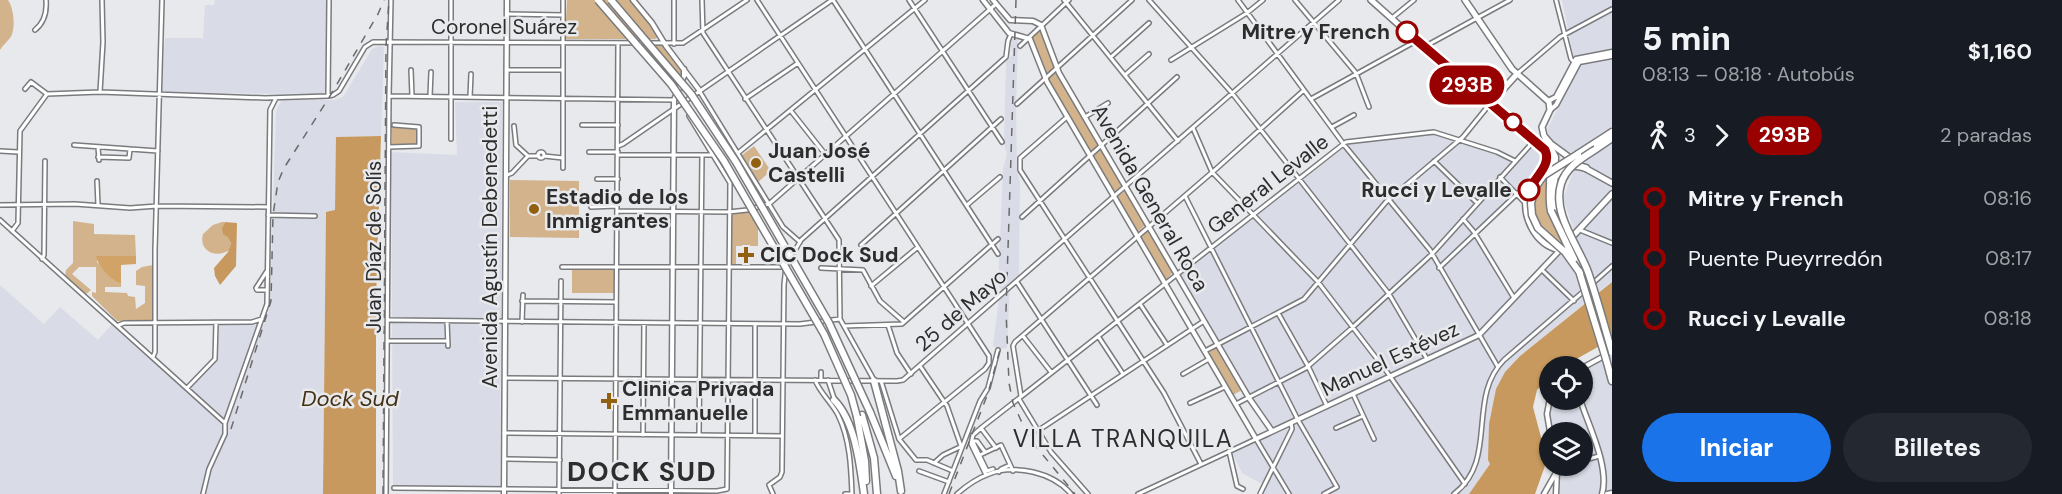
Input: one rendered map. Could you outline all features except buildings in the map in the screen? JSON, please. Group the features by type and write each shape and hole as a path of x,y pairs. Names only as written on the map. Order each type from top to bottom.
{"highway":[{"path":"596,0 624,29 684,102 731,172 824,334 860,416 865,461 865,494"},
{"path":"603,0 672,79 714,137 825,328 850,382 874,458 877,494"},
{"path":"612,0 691,94 736,162 829,323 870,412 901,492"},
{"path":"1580,273 1565,252 1538,228 1532,215 1531,203 1534,188 1543,176 1612,132"},
{"path":"1612,138 1568,170 1559,190 1563,215 1582,258 1612,352"},
{"path":"1546,140 1555,157 1554,210 1582,258"},
{"path":"1548,154 1549,192 1554,210 1580,273 1612,381"},
{"path":"1554,182 1559,171 1570,165 1586,168"},
{"path":"877,381 901,492"},
{"path":"834,400 844,415 855,442 865,494"}],"main road":[{"name":"Avenida Agustín Debenedetti","path":"504,492 507,0"},
{"path":"633,0 700,91"},
{"path":"983,0 1011,34 1028,38"},
{"path":"1371,0 1416,41 1535,140 1548,154 1545,165 1528,192 1526,205 1530,224 1537,237 1547,246 1560,250"},
{"path":"1465,0 1517,75 1547,100 1551,106 1550,110"},
{"path":"994,2 1010,20 1033,21 1041,26"},
{"name":"Avenida General Roca","path":"1041,26 1057,68 1249,398 1272,431"},
{"name":"Avenida General Roca","path":"1028,38 1045,78 1067,117 1256,439"},
{"path":"1547,100 1553,100 1556,97 1576,64 1612,54"},
{"path":"1576,64 1556,105 1550,110 1542,125 1546,140 1566,156 1612,183"},
{"path":"671,492 674,100 684,76 684,69"},
{"path":"1490,104 1517,75"},
{"path":"1566,156 1562,157 1560,163 1570,165"},
{"path":"1517,194 1528,192"},
{"name":"Manuel Estévez","path":"1256,439 1479,335 1612,194"},
{"path":"1593,362 1612,352"},
{"path":"1584,410 1604,474 1602,494"},
{"path":"1544,494 1553,476"},
{"path":"1556,494 1557,476"},
{"path":"1607,494 1612,493"}],"street":[{"path":"35,30 46,13 46,0"},
{"path":"100,92 103,42 102,0"},
{"path":"153,357 162,0"},
{"path":"25,89 31,82 47,94 100,92 160,95 327,96 329,0"},
{"name":"Juan Díaz de Solís","path":"386,494 389,96 392,0"},
{"path":"451,0 451,139"},
{"path":"563,0 563,168"},
{"path":"674,0 674,44"},
{"path":"702,0 702,31 840,240 840,319 877,381 899,439 917,460 934,463 953,471"},
{"name":"Coronel Suárez","path":"327,96 336,94 367,45 373,42 685,43 747,0"},
{"path":"757,0 988,354 988,364 993,371"},
{"path":"618,146 674,110 832,0 998,254"},
{"path":"909,0 1002,142"},
{"path":"738,153 925,0"},
{"path":"1017,104 1132,0"},
{"path":"1149,0 1232,93 1299,178 1389,294 1428,359"},
{"path":"1238,0 1343,144 1432,254 1498,367"},
{"path":"1172,60 1248,14 1263,0"},
{"path":"1295,0 1357,74 1369,107"},
{"name":"25 de Mayo","path":"504,378 901,381 1339,0"},
{"path":"1392,18 1414,0"},
{"path":"1424,47 1508,0"},
{"path":"1556,0 1571,59 1576,64"},
{"path":"1020,46 1066,1 1178,141"},
{"path":"591,207 729,212 769,204 994,2"},
{"path":"1517,75 1564,34 1612,9"},
{"path":"507,15 563,15"},
{"path":"1111,57 1149,23"},
{"path":"773,494 769,485 780,477 782,472 783,324 786,266 800,242 1006,57 1011,34"},
{"path":"1311,99 1416,41"},
{"path":"615,492 618,43"},
{"path":"1125,75 1149,54"},
{"path":"745,99 798,63"},
{"path":"411,70 412,96"},
{"path":"506,70 562,70"},
{"path":"430,96 431,72"},
{"path":"470,97 471,75"},
{"path":"1022,217 1177,77"},
{"path":"1088,494 1051,452 1020,398 1013,345 1304,90"},
{"path":"700,91 784,229 800,242"},
{"path":"12,231 18,223 20,129 47,94"},
{"path":"389,96 674,100"},
{"path":"225,423 263,318 267,290 270,110 277,97"},
{"path":"1085,117 1108,103"},
{"path":"394,488 504,492 717,493 727,489 730,183 682,104"},
{"path":"1205,351 1304,299 1388,200 1459,140 1490,104"},
{"path":"791,111 825,154"},
{"path":"1331,127 1354,115"},
{"path":"1067,117 1020,158 1022,174 1164,393 1201,464"},
{"path":"861,245 1001,119"},
{"path":"389,147 419,146 418,127 394,125"},
{"path":"582,125 618,125"},
{"path":"514,126 514,143 528,156 563,158"},
{"path":"1193,128 1212,172 1318,282 1390,377 1464,484"},
{"name":"General Levalle","path":"972,442 974,434 981,428 1343,144 1352,140 1434,132 1497,152 1515,161"},
{"path":"1236,404 1308,366 1353,327 1432,254 1535,140"},
{"path":"74,145 158,151"},
{"path":"98,147 98,158 129,158 130,149"},
{"path":"0,151 18,152"},
{"path":"589,152 712,155"},
{"path":"699,435 702,155"},
{"path":"507,175 528,156"},
{"path":"42,259 44,255 45,161"},
{"path":"1434,161 1477,203"},
{"path":"967,205 1000,177"},
{"path":"1500,177 1526,205"},
{"path":"597,179 618,178"},
{"path":"98,181 98,206"},
{"path":"1439,268 1517,194"},
{"path":"1185,196 1278,382 1337,487 1324,494"},
{"path":"0,205 75,204 130,208 157,206 268,207"},
{"path":"268,215 315,216"},
{"path":"1463,219 1476,234 1514,298"},
{"path":"0,220 225,423 227,428 209,469 202,494"},
{"path":"1578,230 1612,243"},
{"path":"844,326 888,325 904,322 998,239"},
{"path":"871,286 918,247"},
{"path":"562,267 786,266"},
{"path":"1454,494 1464,484 1478,460 1484,399 1498,367 1612,266"},
{"path":"821,268 863,270 882,304 904,322"},
{"path":"1542,270 1574,301"},
{"path":"267,271 256,288 267,290"},
{"path":"559,492 561,281"},
{"path":"1017,282 1097,405"},
{"path":"522,322 523,295"},
{"path":"522,302 616,302"},
{"path":"1140,303 1167,345"},
{"path":"1278,313 1308,366 1327,406"},
{"path":"119,326 155,323 252,322 263,318"},
{"path":"388,320 803,324 840,319"},
{"path":"447,321 448,346"},
{"path":"1039,430 1204,321"},
{"path":"252,322 258,326 259,330"},
{"path":"187,388 215,359 216,323"},
{"path":"643,435 644,323"},
{"path":"755,436 756,324"},
{"path":"888,325 897,353 911,374"},
{"path":"1022,335 1051,372"},
{"path":"1098,336 1123,374"},
{"path":"388,341 447,341"},
{"path":"944,494 961,446 980,401 986,393 998,350"},
{"path":"1182,374 1209,358"},
{"path":"899,439 988,364"},
{"path":"920,366 944,401 961,446"},
{"path":"821,372 821,380"},
{"path":"815,380 837,413"},
{"path":"828,380 848,450 852,494 845,494"},
{"path":"1190,403 1225,387"},
{"path":"1353,394 1374,439"},
{"path":"1336,428 1363,416"},
{"path":"1260,494 1292,429 1291,423"},
{"path":"981,428 996,447"},
{"path":"504,433 782,436"},
{"path":"1256,439 1289,494"},
{"name":"Manuel Estévez","path":"1138,494 1256,439"},
{"path":"934,463 946,453 972,442 977,441 985,452"},
{"path":"972,442 987,471 993,469"},
{"path":"972,442 986,476"},
{"path":"980,455 1001,445 1012,471"},
{"path":"1229,451 1237,486 1243,489"},
{"path":"941,466 946,453"},
{"path":"1593,458 1599,456"},
{"path":"504,459 560,460"},
{"path":"999,472 1010,465"},
{"path":"919,471 948,482"},
{"path":"957,494 986,476 1012,471 1037,472 1058,482 1069,492"},
{"path":"447,489 447,494"}],"shaded area":[{"path":"0,0 8,0 13,13 14,25 10,38 0,50"},
{"path":"215,0 327,0 326,90 322,94 161,93 165,38 203,38 205,5 214,5"},
{"path":"567,0 630,0 659,36 655,39 565,39"},
{"path":"1562,0 1612,0 1612,52 1574,59"},
{"path":"1041,31 1054,68 1047,74 1032,40 1032,37"},
{"path":"1014,37 1018,38 1016,107 1017,170 1020,182 1019,276 1010,285 1007,348 1000,349 993,346 999,299 1006,293 1005,287 1002,290 998,286 1003,169 1007,154 1004,144 1006,61 1013,54 1010,44"},
{"path":"379,46 384,47 381,136 337,137 335,211 326,212 323,494 0,494 0,285 44,324 60,307 98,340 112,324 188,391 218,359 219,325 264,325 270,306 276,110 282,100 333,100 343,97 372,49"},
{"path":"664,46 682,72 675,91 638,47"},
{"path":"1612,57 1612,127 1574,154 1549,141 1547,130 1580,64"},
{"path":"1057,68 1102,145 1122,185 1115,192 1045,78"},
{"path":"455,102 502,102 500,486 393,486 391,152 457,155"},
{"path":"392,128 419,128 418,146 392,146"},
{"path":"1435,134 1494,153 1514,165 1534,144 1550,156 1522,194 1478,231 1476,239 1514,304 1576,235 1563,199 1574,170 1612,142 1612,281 1520,356 1505,372 1490,464 1469,494 1263,494 1266,486 1242,473 1232,452 1279,430 1267,421 1250,395 1181,275 1349,144"},
{"name":"Juan José Castelli","path":"754,146 771,171 758,182 742,155"},
{"path":"1549,173 1547,190 1564,243 1562,246 1540,228 1532,206 1534,191"},
{"path":"510,180 579,181 579,238 510,237"},
{"path":"1126,190 1145,225 1138,232 1117,198"},
{"path":"751,211 758,226 758,246 736,246 736,265 732,265 731,215"},
{"path":"73,221 94,224 94,234 135,235 136,256 97,256 97,262 121,284 121,287 105,287 105,292 127,293 128,296 135,297 136,309 145,303 145,286 136,285 136,271 153,265 153,321 117,321 92,296 92,292 96,293 96,267 79,267 72,274 91,290 86,294 65,276 66,270 73,263"},
{"path":"225,222 223,226 231,242 229,250 219,254 210,252 203,245 203,234 213,225"},
{"path":"1148,230 1173,272 1166,280 1140,238"},
{"path":"96,256 136,256 136,264 121,265 121,284 106,273"},
{"path":"572,269 614,269 614,293 572,293"},
{"path":"1217,347 1242,390 1233,395 1209,353"},
{"path":"1612,353 1612,489 1598,494 1557,494 1560,476 1593,476 1593,422 1547,422 1546,419 1549,410 1593,410 1593,364"}],"water":[{"name":"Dock Sud","path":"381,136 376,301 376,494 323,494 326,212 335,210 336,137"},
{"path":"225,222 237,223 236,266 220,285 214,268 228,252 231,243 223,234 222,228"},
{"path":"1612,282 1612,339 1582,356 1539,356 1539,388 1533,407 1539,430 1539,476 1541,476 1535,494 1469,494 1490,464 1488,460 1489,424 1496,389 1505,372 1520,356"}],"railway":[{"path":"231,429 271,301 273,215 278,182 284,168 330,96 384,0"},
{"path":"383,494 386,46 389,0"},
{"path":"1016,0 1006,311 1009,383 1013,403 1029,438 1075,494"},
{"path":"949,494 988,393 1001,346"}],"bus line":[{"name":"293B","path":"1407,32 1545,150 1548,154 1546,164 1529,190"}],"place":[{"name":"Mitre y French","path":"1407,32"},
{"name":"Juan José Castelli","path":"756,163"},
{"name":"Rucci y Levalle","path":"1529,190"},
{"name":"Estadio de los Inmigrantes","path":"534,209"},
{"name":"CIC Dock Sud","path":"746,255"},
{"name":"Clinica Privada Emmanuelle","path":"609,401"}],"district":[{"name":"VILLA TRANQUILA","path":"1123,438"},
{"name":"DOCK SUD","path":"642,471"}]}
